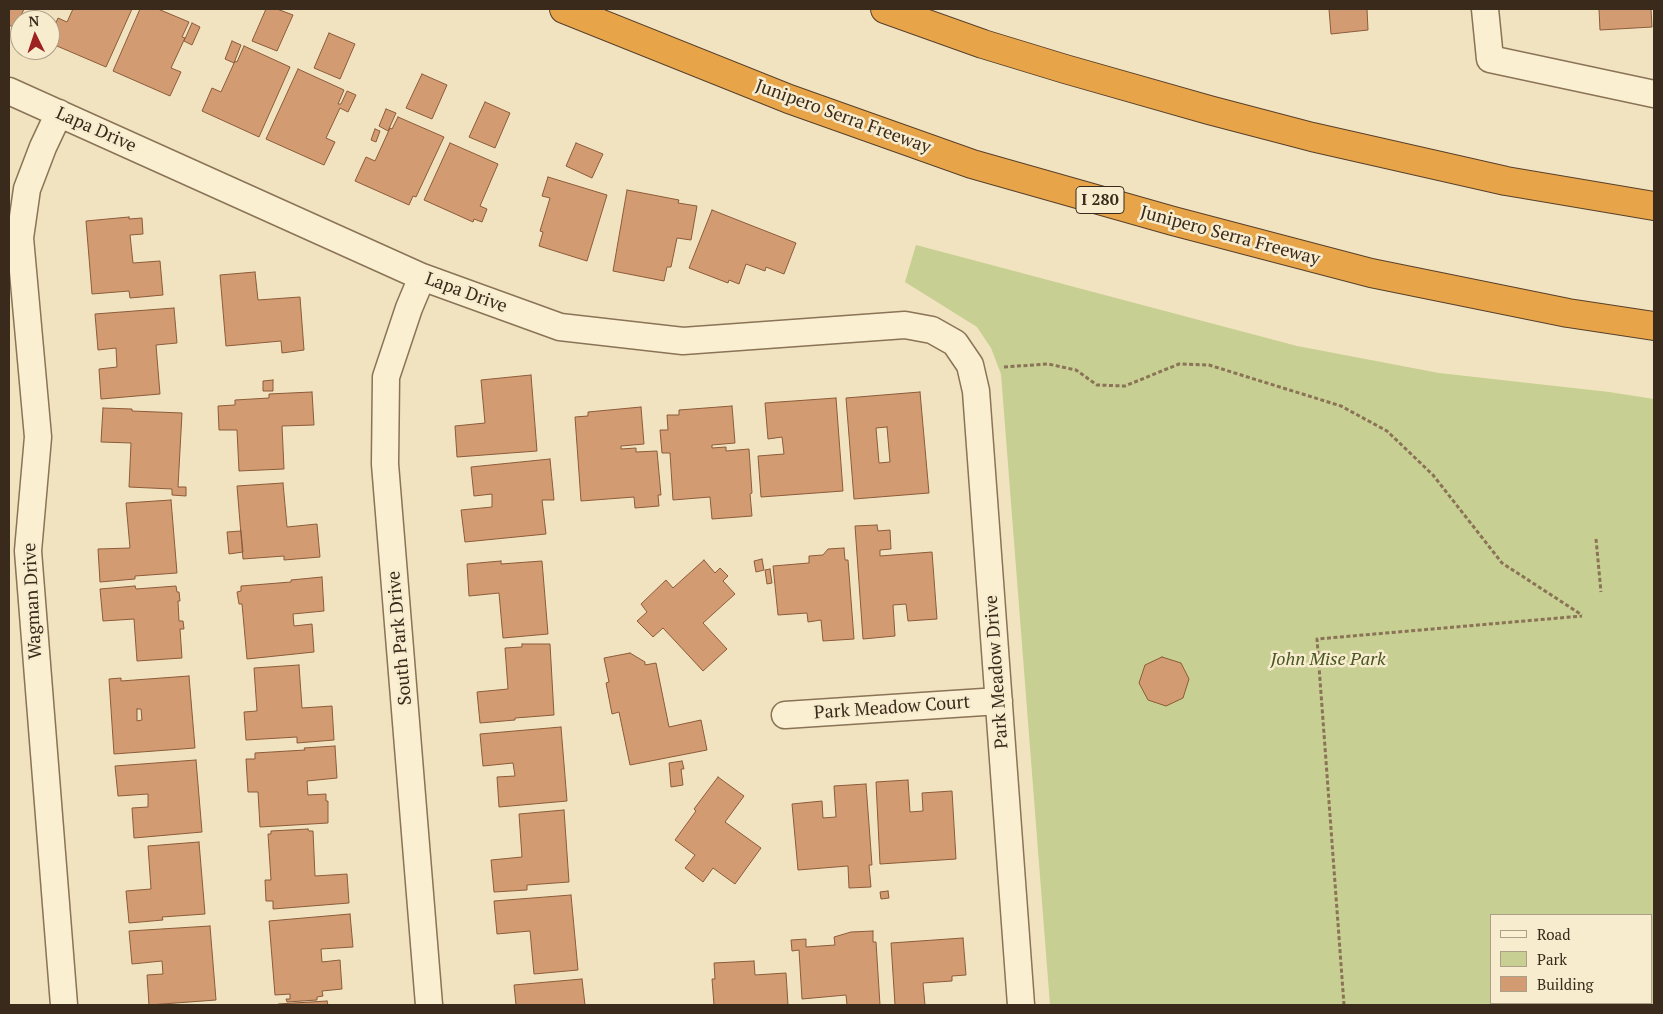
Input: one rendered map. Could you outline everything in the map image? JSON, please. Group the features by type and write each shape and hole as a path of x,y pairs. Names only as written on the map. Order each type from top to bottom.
{"highway":[{"name":"Junipero Serra Freeway","path":"564,9 789,99 972,164 1173,222 1371,273 1568,313 1654,326"},
{"path":"885,9 984,44 1209,110 1506,181 1654,206"}],"street":[{"path":"1485,9 1490,59 1654,94"},
{"name":"Lapa Drive","path":"9,91 422,277 560,327 683,342 905,325 932,330 955,343"},
{"name":"Wagman Drive","path":"59,113 43,147 27,189 20,238 38,437 28,551 64,1005"},
{"name":"South Park Drive","path":"422,277 409,308 386,376 385,464 430,1005"},
{"name":"Park Meadow Drive","path":"955,343 970,365 976,391 1021,1005"},
{"name":"Park Meadow Court","path":"785,715 999,701"}],"path":[{"path":"1004,367 1048,364 1076,370 1097,385 1124,386 1179,364 1209,365 1341,406 1387,431 1434,475 1502,563 1582,616 1317,639 1344,1005"},
{"path":"1596,539 1601,592"}],"green space":[{"name":"John Mise Park","path":"916,245 1297,346 1439,373 1609,392 1654,399 1654,1005 1050,1005 1001,374 991,348 977,327 905,282"}],"building":[{"path":"9,9 24,9 10,10 9,25"},
{"path":"73,9 132,9 106,67 60,47 60,19 67,22"},
{"path":"140,9 158,9 189,22 182,37 185,38 171,68 181,72 170,96 113,71"},
{"path":"266,9 277,9 293,15 277,51 252,41"},
{"path":"1329,9 1367,9 1368,30 1331,34"},
{"path":"1599,9 1651,9 1652,27 1600,30"},
{"path":"192,23 200,27 192,45 184,41"},
{"path":"329,33 355,44 340,79 314,68"},
{"path":"232,41 241,45 234,63 225,59"},
{"path":"244,46 290,67 259,137 202,111 212,88 221,92"},
{"path":"298,69 344,90 338,104 341,104 347,91 356,95 348,112 340,108 326,138 335,142 324,165 266,139"},
{"path":"422,74 447,85 432,119 406,108"},
{"path":"485,102 510,113 495,148 469,137"},
{"path":"386,109 396,113 388,131 379,126"},
{"path":"398,117 444,137 416,197 413,196 409,205 355,181 366,157 375,161 390,128 392,129"},
{"path":"375,129 380,131 376,142 371,140"},
{"path":"450,143 498,164 480,206 487,209 482,222 474,219 473,222 424,200"},
{"path":"576,143 603,154 592,178 566,166"},
{"path":"548,177 607,195 587,261 539,246 543,232 540,231 550,198 542,196"},
{"path":"627,190 679,200 678,203 697,206 691,240 677,238 671,267 667,267 664,281 613,271"},
{"path":"712,210 796,243 784,274 766,267 765,271 746,264 739,284 729,280 728,283 689,268"},
{"path":"129,217 129,219 142,218 143,234 130,235 133,263 160,261 163,295 130,298 129,291 92,294 86,221"},
{"path":"255,272 258,300 300,297 304,350 282,353 281,341 226,346 220,275"},
{"path":"174,308 177,343 156,345 160,394 101,399 99,369 117,367 116,348 98,350 95,314"},
{"path":"531,375 537,451 457,457 455,426 485,423 481,380"},
{"path":"273,380 273,391 263,391 263,381"},
{"path":"312,392 314,425 282,426 284,469 239,471 237,430 219,430 218,406 235,405 235,400 269,398 269,394"},
{"path":"920,392 929,493 854,499 846,398","holes":["887,427 890,462 879,463 876,428"]},
{"path":"836,398 843,491 761,497 758,456 784,454 782,437 768,439 765,403"},
{"path":"732,406 735,443 712,445 712,448 726,447 726,451 749,449 752,516 712,519 710,497 673,500 670,453 662,453 660,430 668,430 667,415 679,415 679,410"},
{"path":"641,407 644,444 621,446 621,449 636,448 636,452 657,451 661,495 658,495 659,506 635,508 634,497 581,501 575,417 588,416 588,412"},
{"path":"103,408 182,413 178,487 186,487 186,496 172,495 172,489 129,487 131,443 101,442"},
{"path":"550,459 554,500 542,500 546,534 465,542 461,510 492,507 492,494 474,496 471,467"},
{"path":"283,483 287,527 317,524 320,557 284,560 284,556 243,559 237,486"},
{"path":"171,500 177,573 135,576 135,579 100,582 98,549 130,548 126,503"},
{"path":"877,525 878,531 890,530 891,549 880,550 880,556 932,552 937,619 908,621 906,604 893,605 895,636 863,639 855,526"},
{"path":"241,531 243,552 229,554 227,532"},
{"path":"844,548 845,560 848,560 854,639 823,641 821,620 808,622 807,613 778,615 773,566 809,563 809,556 823,555 828,549"},
{"path":"762,559 764,570 756,572 754,561"},
{"path":"704,560 715,573 720,568 728,576 723,581 735,594 703,623 727,649 703,671 663,628 653,637 637,621 647,612 641,604 666,580 673,588"},
{"path":"501,561 501,564 542,561 548,634 503,638 499,593 469,596 467,564"},
{"path":"770,569 772,583 767,584 765,570"},
{"path":"322,577 324,611 293,614 294,626 312,624 314,652 247,659 242,604 239,604 237,592 241,591 241,586 291,582 291,580"},
{"path":"135,586 136,589 176,586 180,601 178,601 179,621 183,621 184,629 180,629 182,658 137,661 134,619 103,621 100,589"},
{"path":"522,644 550,644 554,715 480,723 477,692 508,689 505,648 522,647"},
{"path":"630,653 645,662 645,665 656,663 669,727 701,720 707,750 630,765 619,712 612,714 606,683 609,682 604,658"},
{"path":"1162,657 1181,663 1189,679 1183,698 1166,706 1148,700 1139,683 1145,665"},
{"path":"299,665 302,708 332,706 334,740 297,743 297,737 246,740 244,712 257,711 254,668"},
{"path":"189,676 195,748 114,754 109,679 121,678 121,681","holes":["137,709 141,709 142,720 137,721"]},
{"path":"561,727 567,801 499,807 497,777 515,776 513,763 483,766 480,734"},
{"path":"335,746 337,778 307,781 308,795 326,794 326,801 328,801 328,823 260,827 258,792 248,792 246,759 255,759 255,753"},
{"path":"196,760 202,832 134,838 132,808 148,807 148,794 118,796 115,766"},
{"path":"682,761 684,769 681,769 683,785 671,787 669,763"},
{"path":"718,777 744,796 725,822 761,848 735,884 713,868 703,882 685,868 695,855 675,840 696,811 694,809"},
{"path":"908,780 910,812 923,811 922,793 952,791 956,859 880,864 876,782"},
{"path":"866,784 872,865 869,865 871,887 849,888 848,866 798,870 792,804 822,801 823,818 836,817 834,786"},
{"path":"564,810 569,882 527,885 527,890 494,892 491,860 522,857 519,814"},
{"path":"308,829 313,831 315,876 347,874 349,903 273,909 273,901 266,901 265,880 271,880 268,834 271,834 271,831"},
{"path":"199,842 205,914 162,917 163,920 129,923 126,891 151,889 148,846"},
{"path":"888,891 889,898 881,899 880,892"},
{"path":"571,895 578,970 534,974 530,931 497,934 494,901"},
{"path":"350,914 353,947 321,949 322,962 340,960 342,989 322,991 323,996 317,997 317,1000 287,1002 286,999 290,999 290,994 275,995 269,921"},
{"path":"210,926 216,1000 149,1005 147,975 163,974 162,961 132,964 129,931"},
{"path":"873,931 873,942 876,942 880,1005 847,1005 846,995 802,999 799,950 792,951 791,940 806,939 806,947 835,945 834,937 851,932"},
{"path":"963,938 966,975 952,976 952,981 923,983 925,1005 895,1005 891,943"},
{"path":"754,961 755,975 786,973 788,1005 714,1005 712,979 715,979 714,963"},
{"path":"582,979 585,1005 516,1005 514,985"},
{"path":"327,1001 328,1005 278,1005 278,1004"}]}
